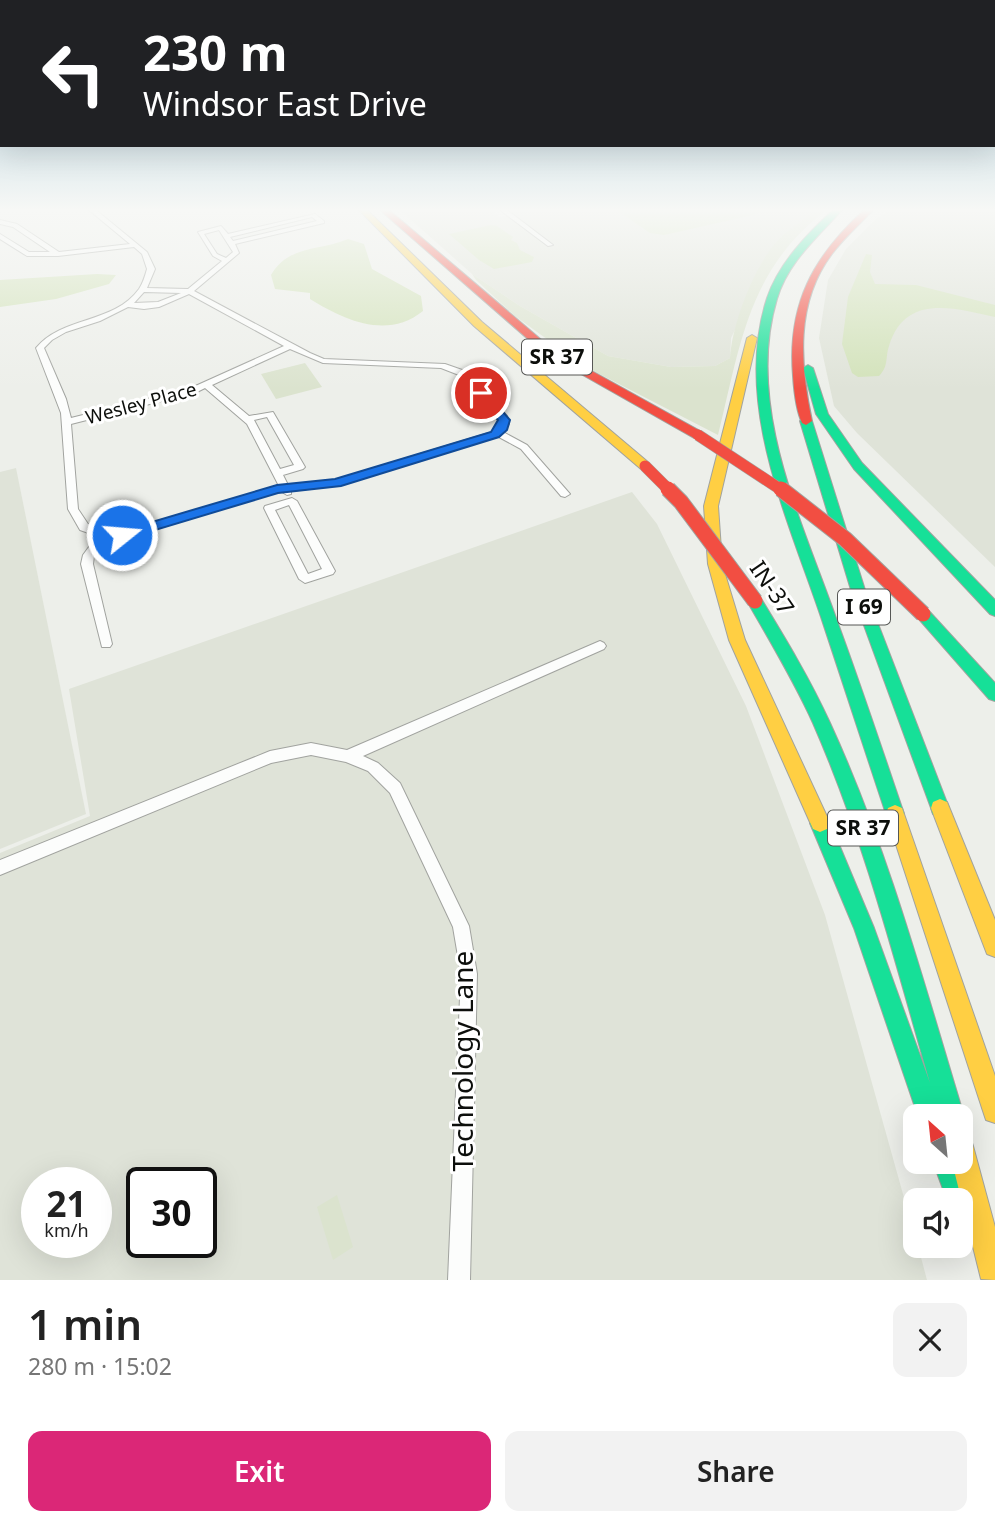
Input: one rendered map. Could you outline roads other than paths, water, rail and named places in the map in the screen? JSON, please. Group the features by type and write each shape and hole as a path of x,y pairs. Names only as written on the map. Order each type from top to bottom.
{"highway":[{"name":"IN-37","path":"423,270 512,354 645,466 681,502 755,601 790,658 841,769 870,850 948,1104"},
{"name":"SR 37","path":"453,270 548,351 761,473 830,523 876,564 995,694"},
{"name":"I 69","path":"785,270 776,286 768,312 761,366 773,447 995,1111"},
{"name":"I 69","path":"816,270 799,316 796,377 803,420 836,514 856,586 995,946"},
{"path":"819,270 801,333 814,394 822,414 873,483 995,610"},
{"path":"768,312 755,330 750,344 710,506 710,534 718,587 723,610 743,658 843,875 926,1104"},
{"path":"968,1174 993,1280"},
{"path":"973,1231 993,1280"}],"street":[{"path":"143,290 188,291 323,361 442,366 458,370 502,416 504,424 498,433 336,483 285,487 122,535 104,535 84,527 73,509 62,399 41,353 41,345 50,338 126,305 143,290 150,270"},
{"path":"126,305 164,305 188,291 214,270"},
{"name":"Wesley Place","path":"66,422 187,392 290,346"},
{"path":"207,385 248,419 285,487 329,571 305,579 269,508 292,501"},
{"path":"248,419 270,414 300,467 277,473"},
{"path":"498,433 524,447 565,494"},
{"path":"104,535 89,555 87,565 106,644"},
{"path":"348,756 600,646"},
{"name":"Technology Lane","path":"0,868 270,757 311,749 348,756 373,767 395,789 461,926 467,951 469,974 459,1280"}]}
